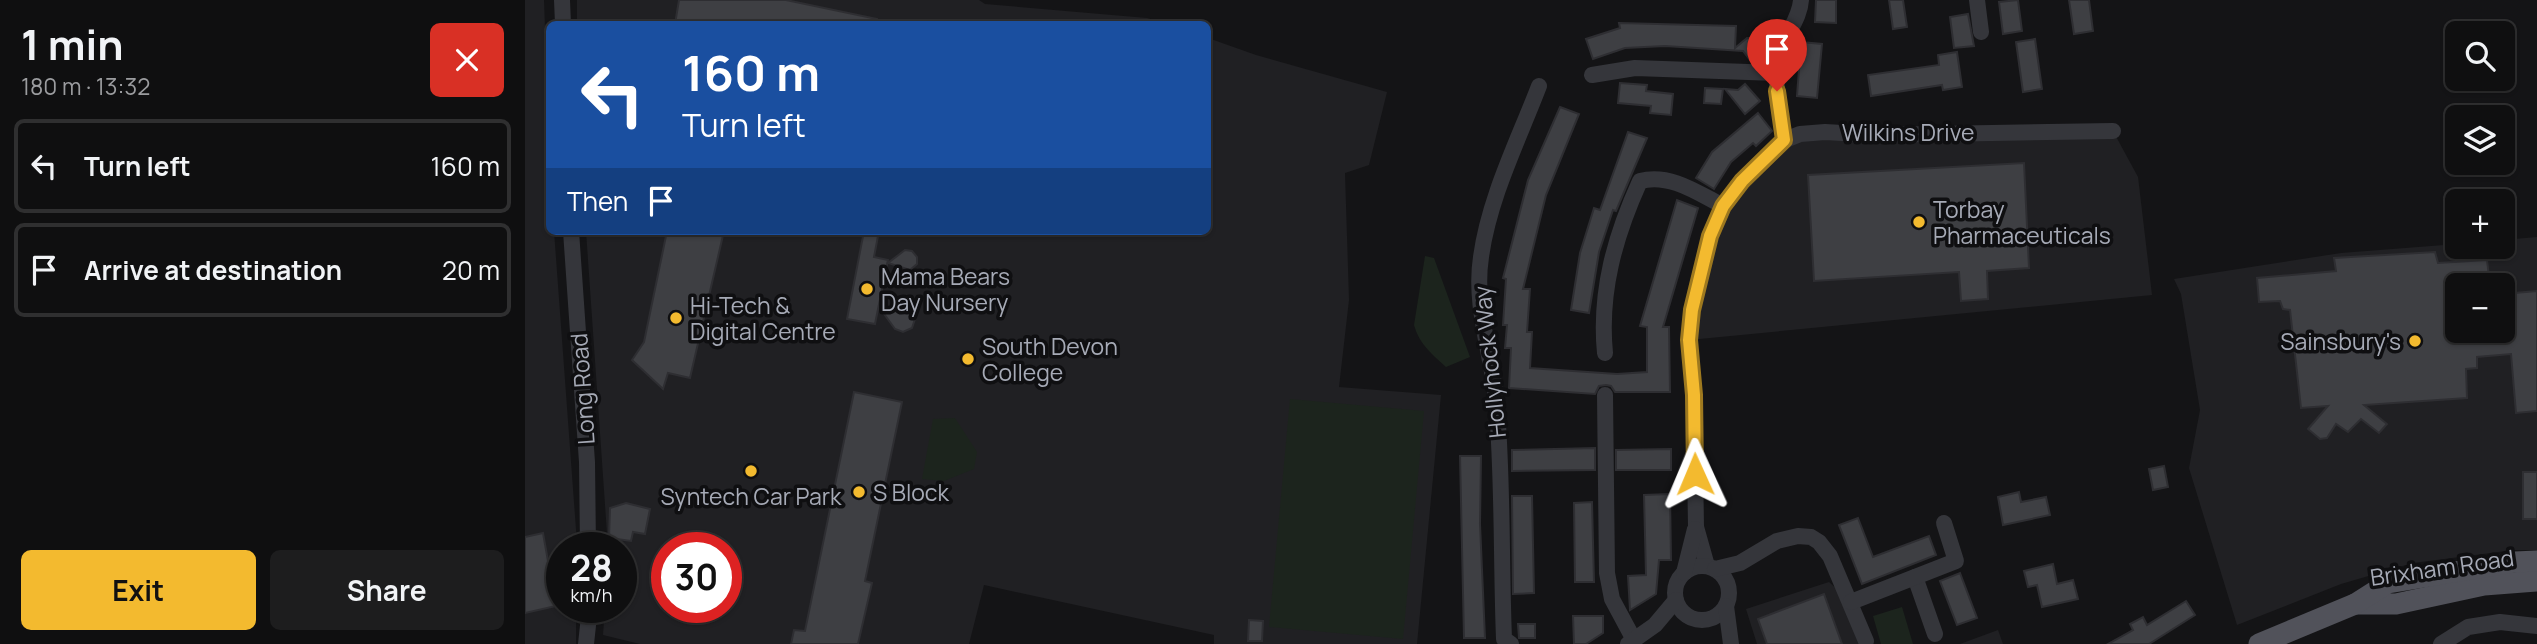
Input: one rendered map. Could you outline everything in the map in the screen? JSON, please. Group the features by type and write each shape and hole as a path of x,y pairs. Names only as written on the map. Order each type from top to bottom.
{"main road":[{"name":"Brixham Road","path":"2259,644 2355,604 2388,583 2515,562 2537,561"},
{"name":"Brixham Road","path":"2355,604 2396,604 2484,585 2537,581"}],"street":[{"path":"562,0 563,21"},
{"path":"1689,616 1681,610 1676,600 1677,586 1684,573 1696,527 1694,395 1689,340 1692,310 1710,236 1723,206 1742,181 1784,140 1776,73 1784,44 1801,7 1801,0"},
{"path":"1976,0 1981,32"},
{"path":"1592,75 1636,68 1776,73"},
{"name":"Hollyhock Way","path":"1511,644 1504,639 1497,410 1478,279 1481,255 1496,199 1539,86"},
{"name":"Wilkins Drive","path":"1784,140 1800,134 1825,132 1877,135 2113,131"},
{"path":"1605,353 1602,323 1606,281 1631,200 1640,181 1650,178 1677,183 1723,206"},
{"name":"Long Road","path":"571,235 587,462 588,532"},
{"path":"1605,395 1607,573 1612,599 1631,642 1655,625 1676,600"},
{"path":"1851,602 1956,561 1944,523"},
{"path":"1696,527 1711,568 1725,578 1729,588"},
{"path":"1684,573 1697,566 1711,568 1740,563 1777,541 1798,536 1811,537 1819,542 1830,556 1866,641"},
{"path":"1730,644 1726,606 1729,588 1740,563"},
{"path":"1915,577 1935,634"},
{"path":"1655,625 1689,616 1705,619 1721,612 1726,606"},
{"path":"1705,619 1730,644"},
{"path":"2441,644 2468,627 2500,622 2537,626"},
{"path":"586,644 588,623"}],"shaded area":[{"path":"525,0 544,0 546,235 554,235 576,532 546,532 546,623 576,623 576,644 525,644"},
{"path":"577,0 979,0 985,4 1157,21 577,21"},
{"name":"South Devon College","path":"1211,39 1256,55 1387,92 1369,165 1345,173 1349,300 1339,387 1441,395 1417,644 1214,644 1214,635 984,585 969,644 640,644 603,635 604,623 637,623 637,532 607,532 586,235 1211,235"},
{"path":"2113,131 2138,177 2152,295 1689,340 1723,206 1785,140"},
{"path":"2537,237 2537,550 2514,550 2413,563 2341,584 2237,625 2189,468 2200,410 2181,294 2174,279 2341,253 2445,245 2445,259 2515,259 2515,239"},
{"path":"1425,256 1434,258 1470,357 1446,367 1423,343 1414,325"},
{"path":"1290,399 1424,411 1403,639 1269,627"},
{"path":"955,418 977,452 974,469 944,481 922,479 933,419"},
{"path":"1829,582 1851,602 1867,644 1757,644 1746,609"},
{"path":"1902,607 1913,644 1881,644 1873,616"},
{"path":"1998,630 2003,644 1960,644"}],"building":[{"path":"679,0 786,0 877,19 877,21 676,21"},
{"path":"1816,0 1836,0 1836,23 1815,22"},
{"path":"1889,0 1903,0 1907,27 1893,29"},
{"path":"2018,0 2022,31 2003,34 1999,2"},
{"path":"2069,0 2089,0 2093,31 2074,34"},
{"path":"1968,14 1974,46 1954,48 1950,17"},
{"path":"1619,23 1736,26 1735,48 1747,38 1774,40 1750,60 1743,51 1665,46 1625,48 1593,59 1586,39 1620,28"},
{"path":"2035,39 2042,89 2023,92 2016,42"},
{"path":"1801,42 1822,44 1817,98 1797,96"},
{"path":"1957,52 1962,87 1943,90 1942,85 1871,96 1868,75 1939,65 1938,55"},
{"path":"1620,83 1647,85 1646,91 1673,94 1671,115 1650,113 1651,106 1618,103"},
{"path":"1745,84 1760,101 1745,114 1725,89 1738,90"},
{"path":"1705,88 1723,89 1721,104 1704,103"},
{"path":"1560,107 1579,114 1546,195 1523,289 1530,289 1527,332 1532,332 1530,368 1617,374 1647,372 1647,327 1640,326 1677,200 1698,208 1663,327 1669,327 1670,392 1615,392 1611,386 1606,385 1599,386 1595,394 1509,388 1511,348 1505,348 1507,325 1503,325 1506,279 1503,278 1528,180"},
{"path":"1758,113 1772,131 1756,146 1753,143 1731,162 1714,189 1696,178 1712,152"},
{"path":"1628,132 1647,138 1616,211 1613,210 1599,252 1589,313 1571,310 1580,253 1594,208 1600,210"},
{"name":"Torbay Pharmaceuticals","path":"2024,163 2029,268 1987,271 1988,299 1961,301 1959,272 1814,281 1808,175"},
{"name":"Hi-Tech & Digital Centre","path":"666,235 723,235 690,378 668,373 663,389 632,360 644,342"},
{"name":"Mama Bears Day Nursery","path":"863,235 878,235 874,257 888,260 875,324 847,319"},
{"path":"905,250 912,251 917,257 917,264 910,270 888,263"},
{"name":"Sainsbury's","path":"2435,252 2438,263 2487,260 2489,273 2445,273 2445,343 2515,343 2515,293 2537,291 2537,411 2516,413 2511,354 2477,357 2477,368 2466,369 2467,398 2364,405 2387,424 2379,433 2361,419 2348,432 2336,424 2327,438 2320,439 2308,429 2328,406 2301,408 2290,310 2283,309 2280,301 2259,302 2257,278 2336,271 2334,258"},
{"path":"902,305 910,307 916,316 912,328 903,332 895,329 882,311"},
{"name":"S Block","path":"854,392 902,402 865,581 872,583 858,644 791,644 794,630 805,631"},
{"path":"1595,448 1595,470 1512,471 1512,450"},
{"path":"1671,449 1671,470 1616,470 1616,450"},
{"path":"1460,456 1481,456 1480,524 1485,638 1464,638"},
{"path":"2164,466 2168,487 2153,490 2149,469"},
{"path":"2523,472 2537,472 2537,519 2523,519"},
{"path":"2019,492 2021,502 2046,497 2050,515 2003,525 1998,497"},
{"path":"1670,494 1671,560 1659,560 1656,594 1630,610 1628,576 1646,575 1644,495"},
{"path":"1512,496 1532,496 1534,593 1513,594"},
{"path":"1592,502 1594,582 1575,582 1574,503"},
{"path":"626,503 650,509 645,534 609,532 610,508"},
{"path":"1858,518 1873,557 1929,536 1936,555 1862,584 1839,525"},
{"path":"543,533 546,550 546,608 525,613 525,537"},
{"path":"2053,564 2057,584 2073,580 2078,599 2042,607 2037,585 2028,587 2024,571"},
{"path":"1960,573 1977,618 1957,625 1940,581"},
{"path":"1824,594 1842,644 1767,644 1758,619"},
{"path":"2186,601 2195,615 2149,644 2108,644 2133,630 2130,624 2143,617 2147,625"},
{"path":"1573,616 1603,616 1603,633 1586,644 1574,644"},
{"path":"1249,620 1263,621 1262,641 1248,641"},
{"path":"1518,624 1535,624 1535,638 1519,638"}],"place":[{"name":"Torbay Pharmaceuticals","path":"1919,222"},
{"name":"Mama Bears Day Nursery","path":"867,289"},
{"name":"Hi-Tech & Digital Centre","path":"676,318"},
{"name":"Sainsbury's","path":"2415,341"},
{"name":"South Devon College","path":"968,359"},
{"name":"Syntech Car Park","path":"751,471"},
{"name":"S Block","path":"859,492"}],"route":[{"path":"1695,474 1694,395 1689,340 1692,310 1710,236 1723,206 1742,181 1784,140 1777,91"}]}
